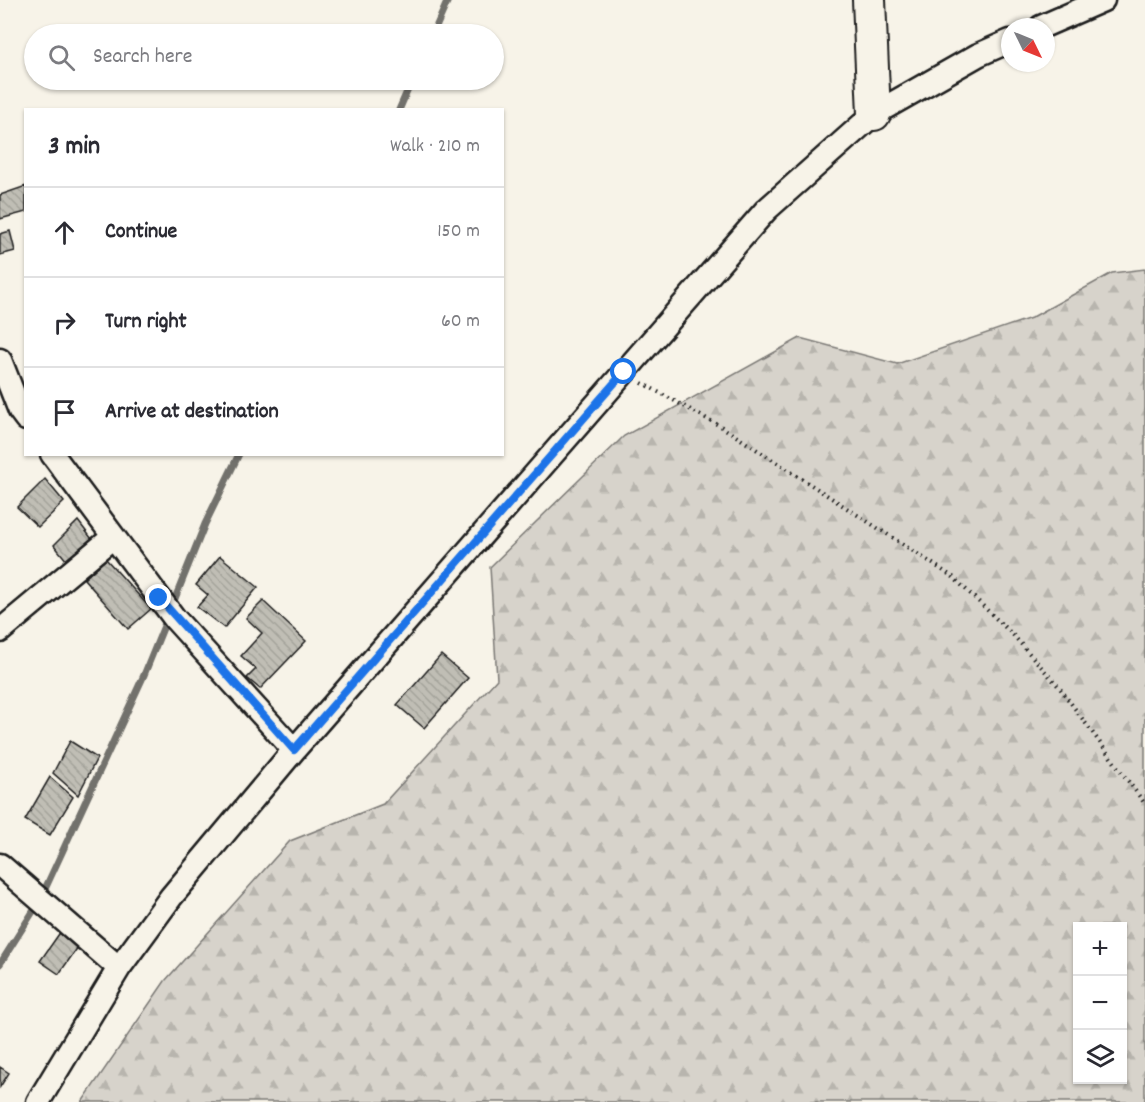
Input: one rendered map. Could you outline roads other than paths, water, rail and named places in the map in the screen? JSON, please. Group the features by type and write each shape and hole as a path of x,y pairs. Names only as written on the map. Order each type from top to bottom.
{"street":[{"path":"869,0 874,114"},
{"path":"1055,21 1103,0"},
{"path":"38,1102 119,968 171,897 294,750 766,210 874,114 978,55 1001,45"},
{"path":"0,360 24,416"},
{"path":"53,456 175,618 294,750"},
{"path":"0,631 113,537"},
{"path":"0,865 119,968"}],"waterway":[{"path":"437,24 448,0"},
{"path":"400,108 408,90"},
{"path":"172,606 205,524 238,456"},
{"path":"0,964 39,902 144,675 168,616"}]}
